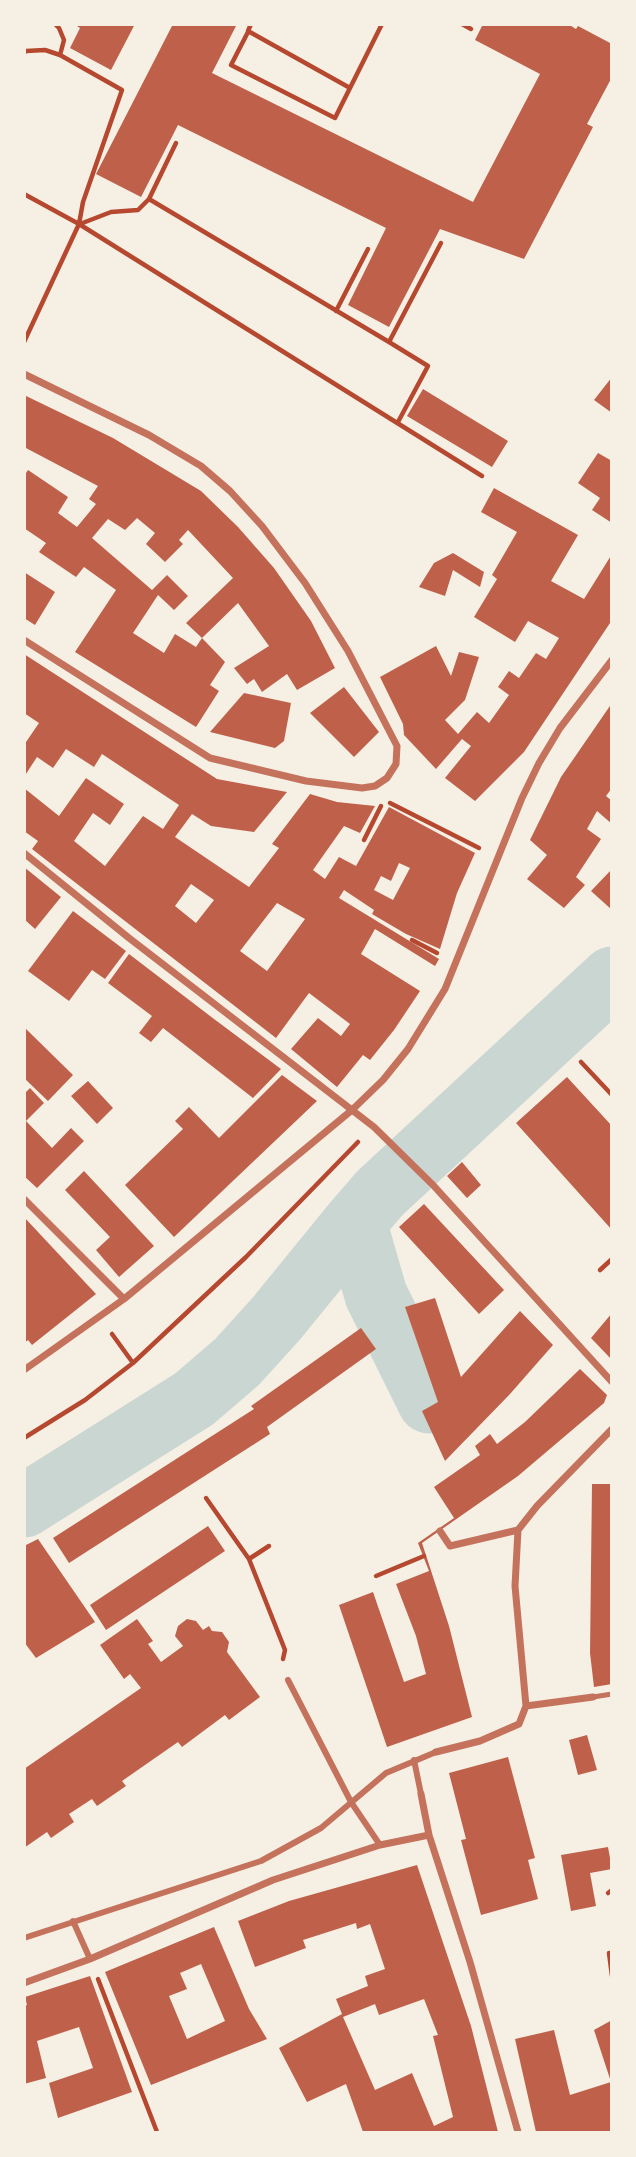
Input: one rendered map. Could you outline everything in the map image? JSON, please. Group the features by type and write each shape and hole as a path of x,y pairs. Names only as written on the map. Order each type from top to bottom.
{"street":[{"path":"24,374 149,435 201,466 230,491 262,526 304,583 348,651 397,746 396,764 387,778 375,786 362,788 306,780 210,758 24,640"},
{"path":"24,1370 124,1299 352,1110 383,1080 408,1049 453,971 522,798 539,763 560,728 611,660"},
{"path":"24,853 129,938 376,1129 433,1185 611,1382"},
{"path":"24,1199 124,1299"},
{"path":"24,1938 261,1861 321,1828 386,1773 414,1760 480,1741 519,1724 526,1706 514,1586 518,1530 537,1506 611,1429"},
{"path":"440,1531 450,1546 518,1530"},
{"path":"288,1680 351,1802 380,1845"},
{"path":"526,1706 593,1697"},
{"path":"414,1760 434,1855 470,1962 518,2133"},
{"path":"24,1983 90,1959 273,1880 380,1845 429,1835"},
{"path":"73,1921 90,1959"}],"lane":[{"path":"593,1697 611,1694"}],"path":[{"path":"55,24 60,28 64,40 60,55"},
{"path":"251,24 231,65 335,118 382,24"},
{"path":"462,24 471,29"},
{"path":"248,31 350,88"},
{"path":"24,53 45,50 60,55 122,90 83,202 79,224 24,342"},
{"path":"79,224 111,212 138,210 149,199 176,144"},
{"path":"24,194 79,224 482,476"},
{"path":"149,199 428,366 398,422"},
{"path":"389,342 441,243"},
{"path":"336,311 368,249"},
{"path":"364,840 386,799 498,858"},
{"path":"581,1062 611,1095"},
{"path":"24,1438 85,1400 133,1363 376,1129"},
{"path":"600,1270 611,1259"},
{"path":"117,1340 133,1363"},
{"path":"206,1498 249,1559 285,1650 281,1667 288,1680"},
{"path":"249,1559 269,1546"},
{"path":"376,1576 424,1556"},
{"path":"608,1953 611,1976"},
{"path":"90,1959 157,2133"}],"building":[{"path":"74,24 135,24 111,70 70,48 80,28"},
{"path":"173,24 237,24 212,73 473,202 540,74 475,40 483,24 568,24 576,29 578,26 612,44 612,77 587,124 593,127 524,259 440,229 389,327 348,305 386,228 178,125 141,197 96,174"},
{"path":"612,377 612,413 594,400"},
{"path":"423,389 508,441 492,467 407,416"},
{"path":"24,395 113,438 201,491 274,568 311,621 335,668 297,690 287,674 262,692 254,679 247,684 234,668 269,646 238,603 202,638 225,662 210,685 219,691 196,727 75,652 116,590 84,567 76,577 39,552 46,543 24,528 24,476 28,470 68,497 58,513 77,527 96,504 89,499 98,486 24,447","holes":["137,518 155,533 146,544 165,562 183,544 179,540 188,530 233,578 186,623 202,638 196,647 175,634 164,653 133,633 158,595 174,610 188,596 167,575 152,590 92,538 108,519 125,530"]},
{"path":"598,453 612,461 612,523 592,510 600,498 578,483"},
{"path":"494,488 578,535 551,581 584,599 612,554 612,620 524,752 475,801 445,778 471,746 462,739 436,769 404,735 403,724 380,677 436,646 451,676 459,652 479,657 465,700 445,720 458,734 477,712 489,723 509,695 498,687 509,671 519,678 536,653 546,659 559,638 528,621 515,642 474,617 497,579 492,575 517,532 481,512"},
{"path":"453,553 484,572 480,587 453,570 445,596 419,587 434,563"},
{"path":"24,572 55,592 35,625 24,618"},
{"path":"24,654 217,779 287,792 254,832 211,826 192,814 175,837 249,887 279,848 272,844 310,794 337,802 375,806 360,833 344,826 313,870 325,879 339,857 356,866 389,807 475,853 457,893 440,949 406,934 372,914 374,910 344,890 339,898 439,959 435,966 375,929 361,954 420,991 370,1060 363,1055 337,1087 291,1049 318,1018 341,1036 350,1024 309,993 276,1038 32,849 38,841 24,831 24,788 59,816 86,778 124,804 110,825 93,813 74,841 105,866 143,816 163,829 179,805 102,754 94,767 66,749 53,768 37,757 24,777 24,745 39,723 24,713","holes":["399,863 410,868 393,900 374,890 381,876 391,881","191,884 214,900 196,923 175,906","277,903 305,919 267,971 240,951"]},
{"path":"344,687 379,732 354,757 310,713"},
{"path":"244,693 291,703 284,741 275,748 210,732"},
{"path":"612,703 612,788 606,796 612,801 612,824 597,811 587,829 601,839 576,877 585,885 564,908 527,879 547,855 530,840 561,777"},
{"path":"24,867 61,897 35,929 24,919"},
{"path":"612,869 612,910 591,891"},
{"path":"73,911 126,951 105,979 92,970 69,1001 28,971"},
{"path":"129,954 281,1069 253,1098 163,1028 151,1042 139,1033 152,1016 108,983"},
{"path":"24,1027 73,1075 48,1101 24,1078"},
{"path":"282,1075 317,1101 174,1237 125,1185 183,1129 175,1121 189,1107 219,1138"},
{"path":"567,1077 612,1126 612,1230 516,1123"},
{"path":"88,1081 113,1108 97,1124 71,1096"},
{"path":"30,1088 44,1103 26,1121 52,1148 71,1128 84,1141 37,1188 24,1176 24,1094"},
{"path":"462,1162 481,1185 467,1198 447,1176"},
{"path":"84,1171 154,1246 119,1277 96,1250 110,1237 65,1190"},
{"path":"424,1204 504,1290 479,1314 399,1227"},
{"path":"24,1217 96,1294 32,1345 28,1340 24,1343"},
{"path":"435,1298 461,1377 520,1311 553,1345 445,1461 422,1411 438,1402 405,1307"},
{"path":"612,1313 612,1360 591,1338"},
{"path":"361,1328 376,1349 267,1427 270,1434 69,1563 53,1538 254,1409 251,1406"},
{"path":"580,1369 607,1395 604,1403 518,1476 422,1543 449,1626 472,1717 387,1747 339,1605 373,1592 404,1682 426,1674 416,1636 396,1584 429,1571 418,1543 454,1518 434,1487 480,1455 475,1446 490,1434 497,1444 525,1422"},
{"path":"592,1484 612,1484 612,1684 594,1687 590,1653"},
{"path":"208,1526 225,1551 106,1630 90,1605"},
{"path":"38,1539 95,1622 36,1658 24,1642 24,1546"},
{"path":"137,1619 153,1641 148,1644 161,1662 183,1646 175,1636 178,1626 187,1619 196,1621 203,1630 209,1626 212,1631 222,1632 229,1642 227,1652 260,1697 229,1720 225,1715 182,1747 178,1742 122,1781 126,1786 97,1806 92,1799 69,1814 74,1822 51,1838 47,1832 24,1848 24,1769 141,1688 130,1674 124,1679 100,1645"},
{"path":"587,1735 597,1770 578,1775 569,1740"},
{"path":"508,1757 535,1858 528,1860 538,1899 481,1915 461,1840 466,1839 449,1773"},
{"path":"608,1847 612,1869 590,1873 596,1906 571,1911 561,1855"},
{"path":"417,1865 471,2026 498,2132 363,2132 346,2084 307,2102 279,2048 342,2014 336,1999 368,1986 365,1976 385,1969 370,1924 357,1929 356,1923 303,1940 306,1948 255,1967 238,1921 289,1901","holes":["424,1999 438,2035 433,2036 453,2117 434,2126 412,2073 375,2090 343,2017 375,2004 379,2015"]},
{"path":"214,1927 249,2009 267,2039 151,2085 105,1972","holes":["201,1964 225,2021 187,2039 169,1996 187,1989 180,1973"]},
{"path":"90,1976 132,2092 58,2118 49,2083 93,2068 79,2027 37,2041 46,2078 24,2084 25,1997"},
{"path":"612,2020 612,2132 536,2132 515,2039 554,2030 570,2095 611,2082 594,2030"}],"waterway":[{"path":"429,1402 376,1295 355,1222 380,1193 612,978"},
{"path":"24,1506 194,1399 237,1362 276,1319 355,1222"}]}
